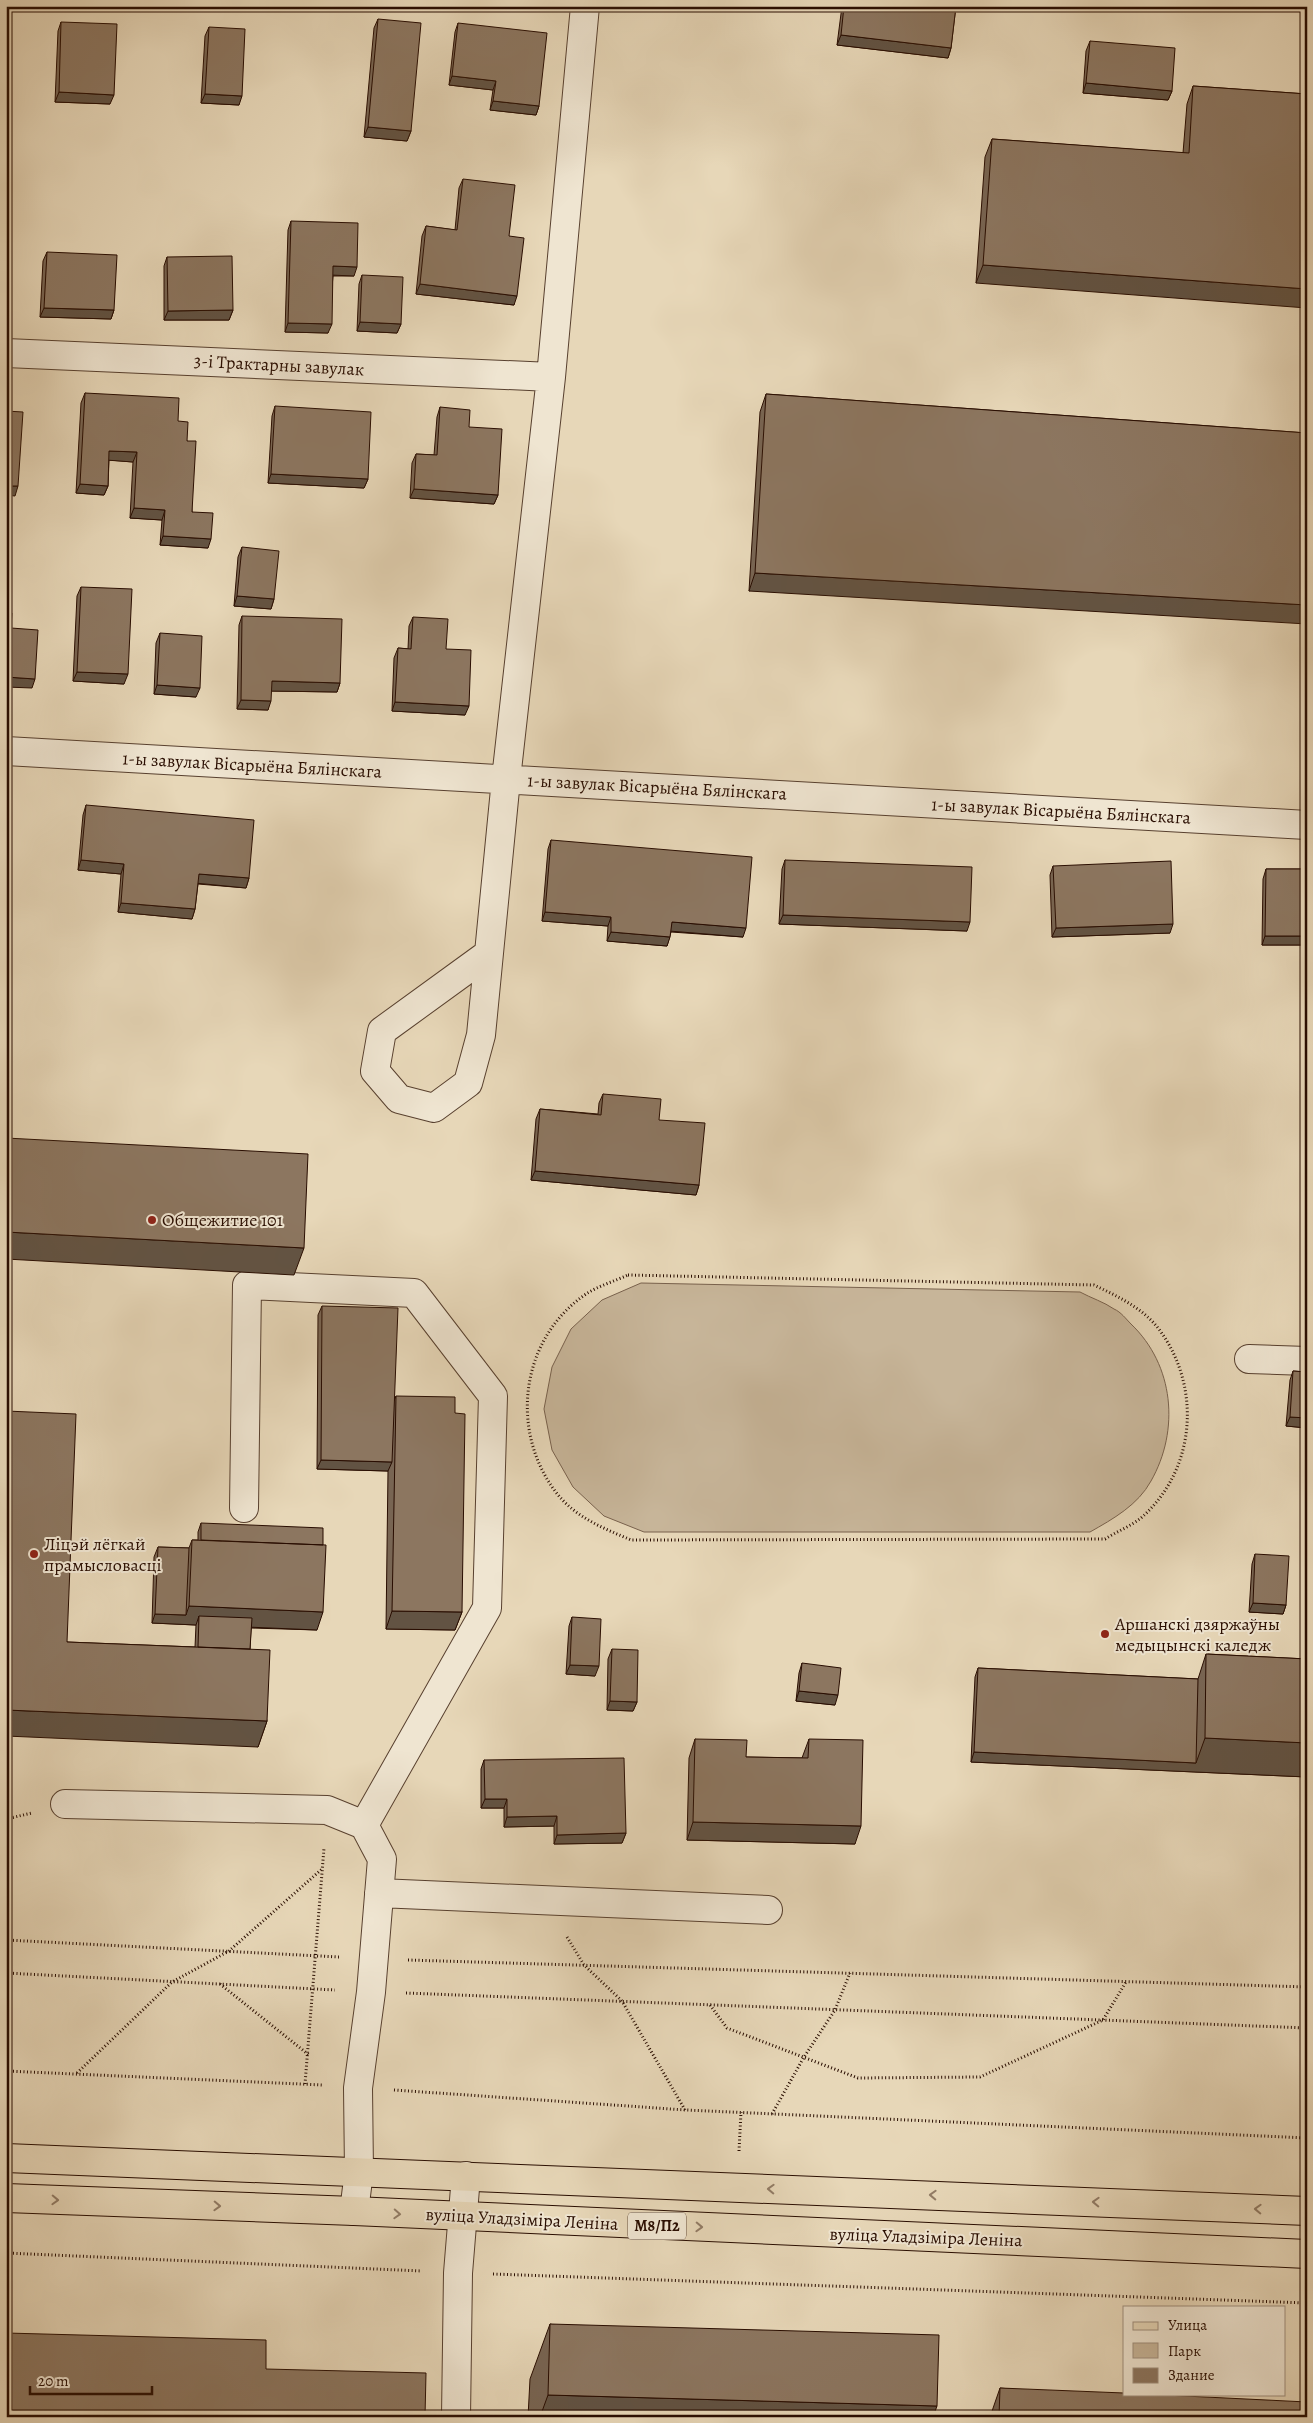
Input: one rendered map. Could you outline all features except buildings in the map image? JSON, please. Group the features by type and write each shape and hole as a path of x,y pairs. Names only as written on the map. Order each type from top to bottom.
{"main road":[{"path":"6,2158 1307,2211"},
{"name":"вуліца Уладзіміра Леніна","path":"6,2198 354,2211 1307,2254"}],"street":[{"path":"488,954 382,1031 375,1071 399,1099 434,1108 468,1083 481,1035 506,779 551,377 586,6"},
{"name":"3-і Трактарны завулак","path":"6,353 551,377"},
{"name":"1-ы завулак Вісарыёна Бялінскага","path":"6,751 1307,825"},
{"path":"244,1508 247,1285 414,1293 493,1396 487,1608 364,1825"},
{"path":"1249,1359 1307,1361"},
{"path":"65,1804 327,1810 364,1825 382,1859 371,1992 358,2088 359,2172 354,2211"},
{"path":"379,1893 768,1910"},
{"path":"456,2417 458,2273 466,2176"}],"path":[{"path":"628,1275 1094,1285 1131,1303 1161,1332 1181,1367 1189,1408 1185,1449 1168,1487 1140,1518 1105,1539 631,1540 589,1522 556,1492 538,1461 534,1453 526,1408 533,1364 554,1324 587,1294 628,1275"},
{"path":"306,2084 327,1810"},
{"path":"77,2073 172,1982 228,1951 322,1869"},
{"path":"546,1900 584,1965 622,2002 686,2110"},
{"path":"6,1940 316,1956 1307,1987"},
{"path":"6,1973 371,1992 1307,2028"},
{"path":"772,2114 804,2057 835,2010 850,1973"},
{"path":"710,2005 727,2028 858,2078 980,2077 1103,2020 1126,1982"},
{"path":"219,1984 309,2056"},
{"path":"6,2071 306,2084 686,2110 1307,2138"},
{"path":"6,2253 458,2273 1307,2303"}],"green space":[{"path":"641,1283 1080,1292 1117,1310 1145,1340 1156,1359 1164,1378 1169,1420 1166,1441 1160,1461 1146,1490 1116,1516 1090,1532 644,1532 604,1516 573,1487 552,1450 544,1409 552,1367 571,1329 602,1300"}],"place":[{"name":"Общежитие 101","path":"152,1220"},
{"name":"Ліцэй лёгкай прамысловасці","path":"34,1554"},
{"name":"Аршанскі дзяржаўны медыцынскі каледж","path":"1105,1634"}]}
